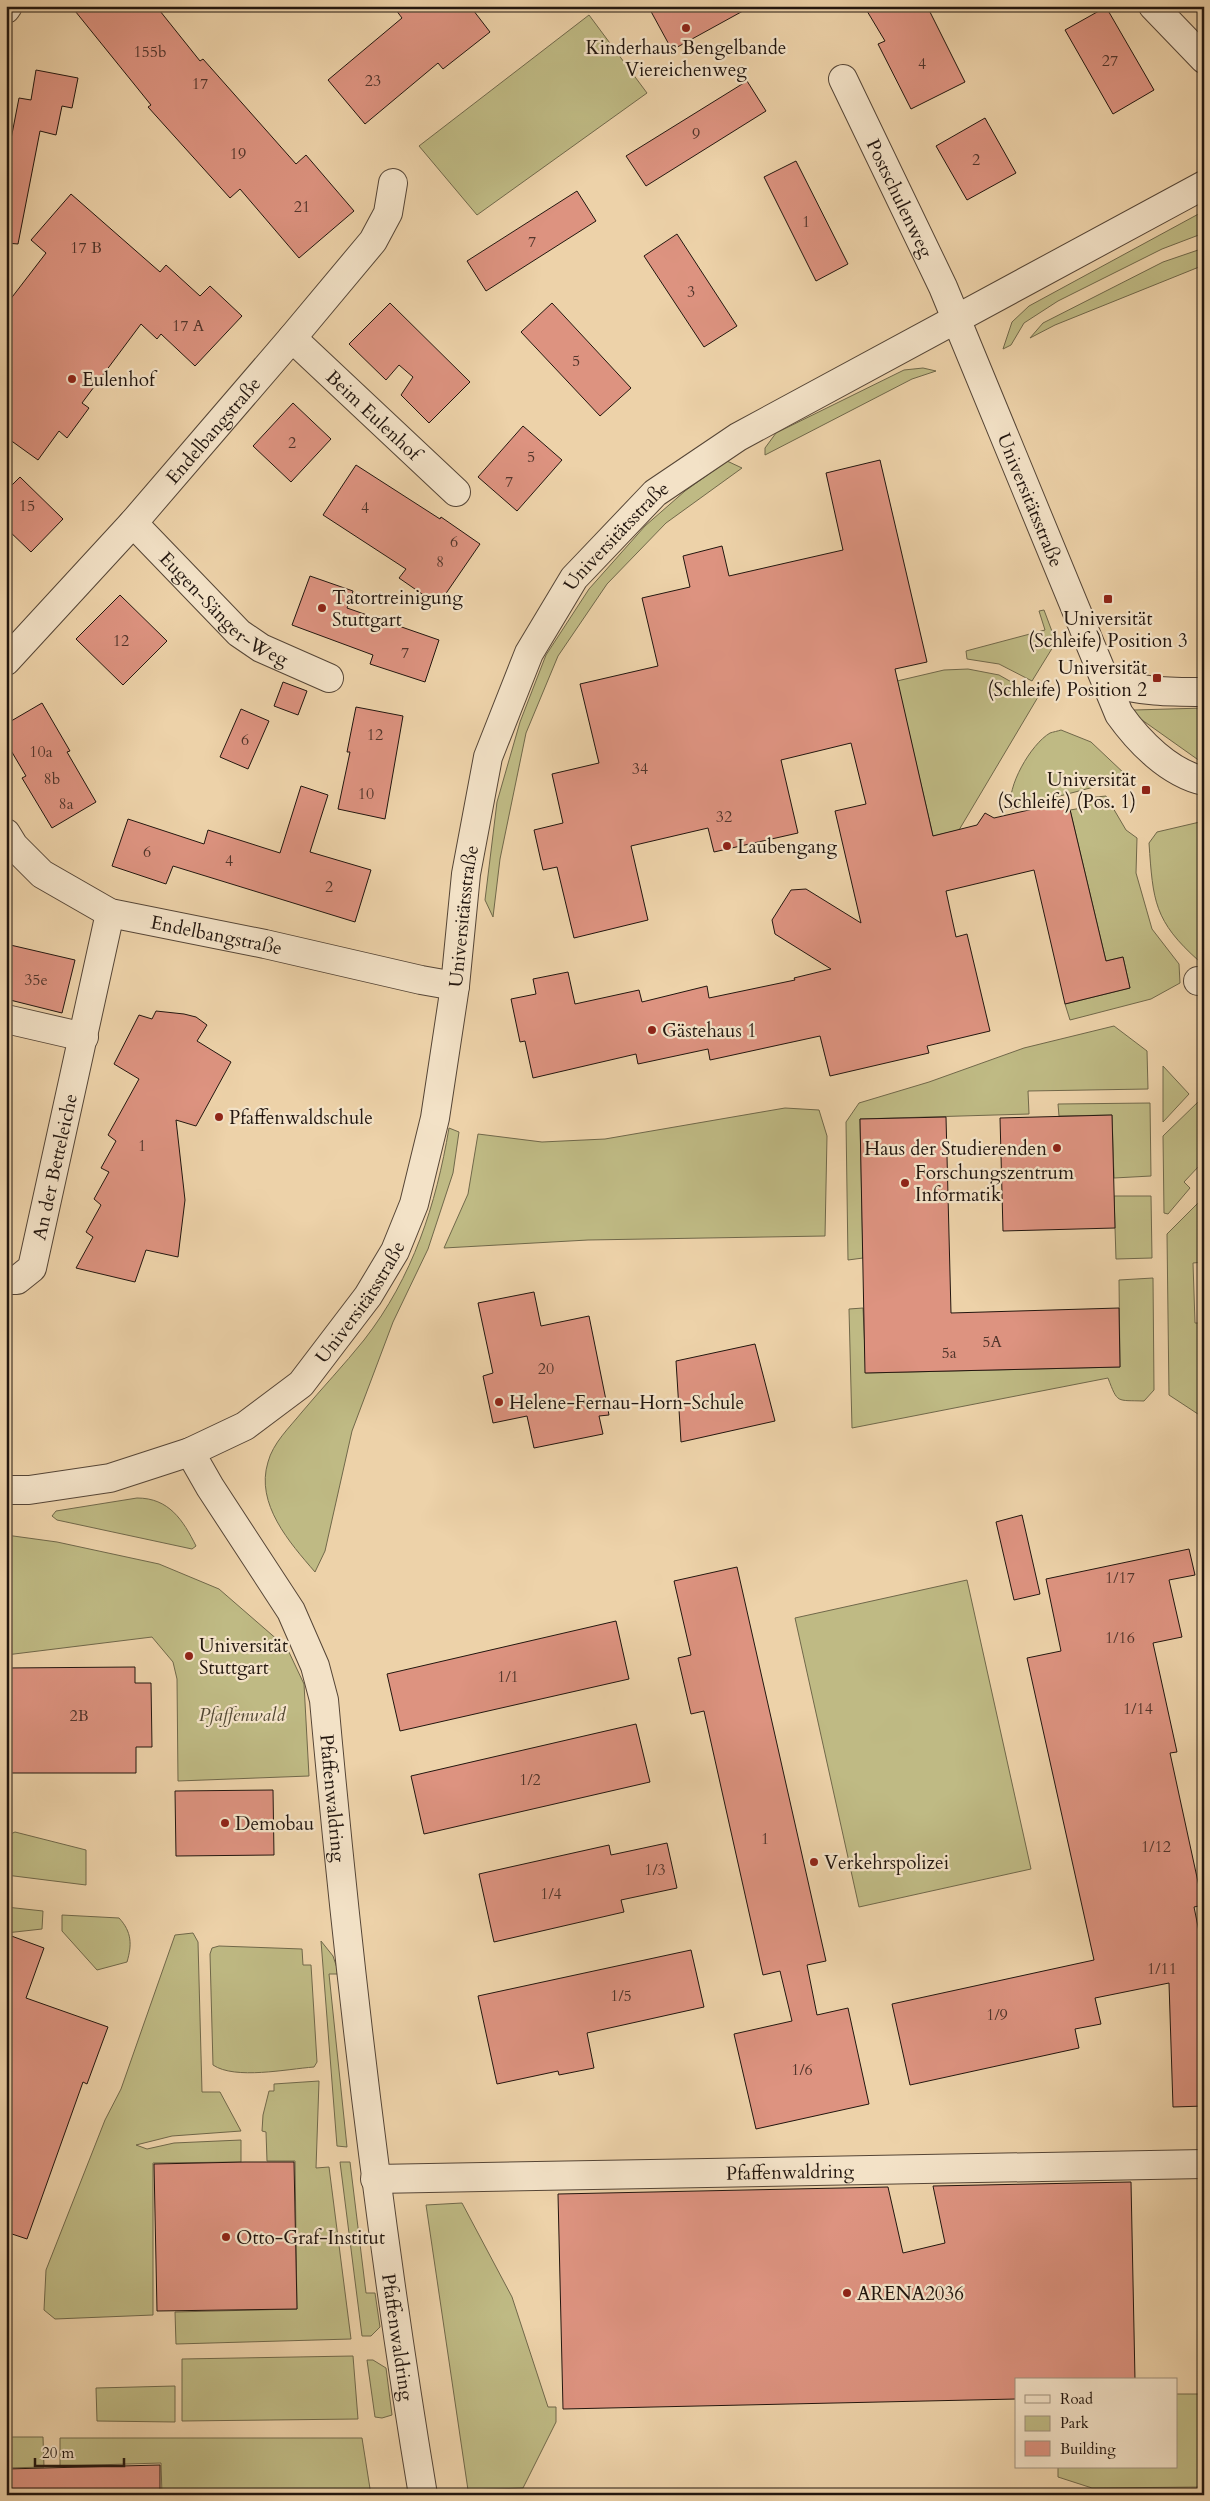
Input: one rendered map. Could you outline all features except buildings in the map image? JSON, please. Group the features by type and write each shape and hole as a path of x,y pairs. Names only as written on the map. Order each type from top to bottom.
{"street":[{"path":"1153,6 1204,59"},
{"name":"Postschulenweg","path":"843,79 943,287 956,319"},
{"name":"Endelbangstraße","path":"6,661 132,523 373,241 388,213 393,183"},
{"name":"Universitätsstraße","path":"6,1490 29,1490 110,1478 190,1452 245,1426 301,1384 368,1296 395,1251 414,1204 435,1118 455,986 466,874 488,756 529,653 574,578 655,493 738,437 1204,185"},
{"name":"Universitätsstraße","path":"956,319 1119,714 1132,733 1166,763 1193,778 1204,781"},
{"name":"Beim Eulenhof","path":"292,338 456,492"},
{"name":"Eugen-Sänger-Weg","path":"132,523 238,632 260,648 329,678"},
{"path":"1107,681 1147,691 1204,692"},
{"name":"Endelbangstraße","path":"6,833 14,846 42,874 110,913 265,944 455,986"},
{"name":"An der Betteleiche","path":"6,1280 17,1280 32,1268 110,913"},
{"path":"6,1019 84,1037"},
{"name":"Pfaffenwaldring","path":"190,1452 210,1488 291,1611 315,1666 324,1700 344,1914 375,2179 423,2495"},
{"name":"Pfaffenwaldring","path":"375,2179 1204,2164"}],"green space":[{"path":"589,15 647,93 477,215 419,146"},
{"path":"1204,211 1204,233 1162,249 1058,301 1024,323 1011,345 1003,349 1012,322 1029,306"},
{"path":"1204,248 1204,265 1055,325 1030,338 1043,323 1163,262"},
{"path":"923,368 936,371 912,379 765,455 765,448 776,433 904,370"},
{"path":"727,461 742,468 666,523 607,584 558,656 526,733 500,859 493,917 485,900 497,802 520,722 546,655 589,589 645,526 685,491"},
{"path":"1044,610 1056,642 1032,681 999,664 967,659 966,651 1045,630 1039,611"},
{"path":"968,669 999,675 1038,697 959,830 933,836 897,681 944,670"},
{"path":"1204,708 1204,764 1135,715 1134,710"},
{"path":"1061,730 1091,742 1127,776 1124,779 1011,809 1012,789 1021,767 1035,746 1050,733"},
{"path":"1106,796 1126,830 1137,838 1136,873 1152,929 1179,964 1180,983 1151,999 1070,1020 1065,1004 1130,988 1123,957 1106,961 1070,810 1088,807 1087,798"},
{"path":"1204,821 1204,956 1199,961 1184,947 1164,921 1152,880 1149,843 1157,832"},
{"path":"1114,1026 1147,1051 1148,1089 1028,1091 1029,1114 860,1119 863,1258 848,1260 846,1122 859,1103 929,1082 1024,1048"},
{"path":"1163,1066 1189,1094 1163,1122"},
{"path":"1199,1101 1199,1166 1184,1182 1190,1188 1168,1214 1164,1213 1163,1136"},
{"path":"1150,1103 1151,1176 1114,1178 1112,1115 1059,1116 1058,1104"},
{"path":"785,1108 819,1110 827,1136 825,1236 588,1240 444,1248 468,1194 478,1134 542,1142 605,1139"},
{"path":"449,1128 459,1132 453,1173 428,1249 393,1322 352,1431 325,1551 315,1572 286,1536 271,1508 266,1493 265,1478 270,1455 282,1436 364,1340 396,1291 409,1266 429,1212 444,1157"},
{"path":"1114,1196 1151,1196 1152,1258 1116,1259"},
{"path":"1198,1203 1204,1209 1204,1262 1193,1263 1195,1323 1204,1323 1204,1418 1169,1395 1167,1234"},
{"path":"1153,1278 1154,1390 1144,1401 1119,1399 1108,1378 852,1428 849,1309 863,1308 866,1373 1120,1367 1119,1280"},
{"path":"137,1498 158,1502 174,1512 196,1546 192,1549 57,1520 52,1516 56,1511"},
{"name":"Pfaffenwald","path":"6,1535 57,1542 159,1564 219,1589 287,1648 304,1684 309,1776 178,1781 177,1679 173,1662 152,1637 6,1655"},
{"path":"967,1580 1031,1869 859,1907 795,1618"},
{"path":"15,1832 86,1850 86,1885 6,1875 6,1836"},
{"path":"6,1907 43,1911 42,1929 6,1933"},
{"path":"62,1915 119,1918 126,1928 130,1939 127,1962 97,1970 62,1931"},
{"path":"193,1933 198,1942 202,2092 220,2092 241,2131 172,2136 136,2145 147,2149 174,2143 241,2140 241,2162 153,2163 153,2315 55,2319 44,2310 46,2270 105,2120 121,2089 175,1935"},
{"path":"321,1941 333,1956 339,1974 329,1974 347,2147 337,2146"},
{"path":"219,1946 302,1949 303,1965 311,1965 317,2062 314,2067 248,2073 234,2072 213,2065 210,1954 212,1948"},
{"path":"319,2081 316,2168 329,2167 351,2339 176,2344 175,2312 297,2309 295,2161 267,2161 266,2132 262,2131 263,2115 269,2091 274,2091 274,2084"},
{"path":"340,2162 350,2162 366,2293 375,2293 380,2327 371,2336 362,2336"},
{"path":"462,2203 512,2297 548,2407 556,2407 556,2422 523,2488 468,2490 426,2205"},
{"path":"353,2356 358,2419 182,2421 182,2359"},
{"path":"367,2360 373,2360 386,2368 392,2415 382,2418 375,2417"},
{"path":"175,2386 175,2422 97,2421 96,2388"},
{"path":"1178,2394 1204,2394 1204,2487 1092,2488 1058,2477 1058,2468 1178,2468"},
{"path":"6,2437 43,2437 44,2467 6,2468"},
{"path":"60,2438 362,2438 371,2495 162,2495 161,2463 60,2466"}],"place":[{"name":"Kinderhaus Bengelbande Viereichenweg","path":"686,28"},
{"name":"Eulenhof","path":"72,379"},
{"name":"Universität (Schleife) Position 3","path":"1108,599"},
{"name":"Tatortreinigung Stuttgart","path":"322,608"},
{"name":"Universität (Schleife) Position 2","path":"1157,678"},
{"name":"Universität (Schleife) (Pos. 1)","path":"1146,790"},
{"name":"Laubengang","path":"727,846"},
{"name":"Gästehaus 1","path":"652,1030"},
{"name":"Pfaffenwaldschule","path":"219,1117"},
{"name":"Haus der Studierenden","path":"1057,1148"},
{"name":"Forschungszentrum Informatik","path":"905,1183"},
{"name":"Helene-Fernau-Horn-Schule","path":"499,1402"},
{"name":"Universität Stuttgart","path":"189,1656"},
{"name":"Demobau","path":"225,1823"},
{"name":"Verkehrspolizei","path":"814,1862"},
{"name":"Otto-Graf-Institut","path":"226,2237"},
{"name":"ARENA2036","path":"847,2293"}]}
